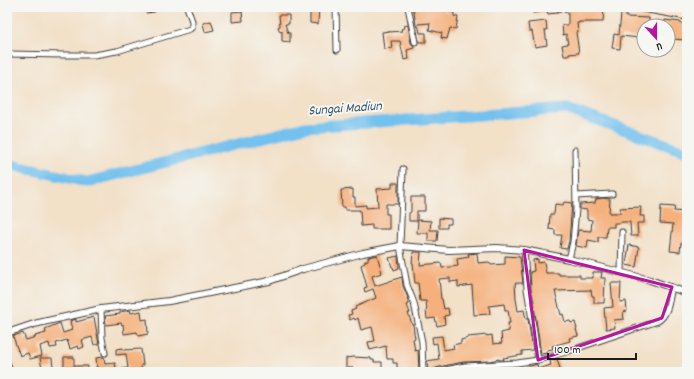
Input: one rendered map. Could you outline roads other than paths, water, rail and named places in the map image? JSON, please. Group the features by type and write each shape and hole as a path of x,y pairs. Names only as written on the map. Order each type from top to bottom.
{"main road":[{"path":"637,7 670,10 687,16"}],"street":[{"path":"7,54 65,56 94,55 117,51 190,29 192,27 192,21 187,7"},
{"path":"336,7 337,50"},
{"path":"408,7 415,42"},
{"path":"570,259 575,230 575,150"},
{"path":"403,169 400,246 407,285 414,303 422,342 423,372"},
{"path":"576,196 612,194"},
{"path":"621,272 622,232"},
{"path":"7,333 34,324 101,309 169,301 269,280 363,253 400,246 449,250 497,248 524,250 570,259 621,272 687,292"},
{"path":"524,250 527,290 538,360"},
{"path":"436,372 465,366 517,363 538,360 658,321 666,313 672,287"},
{"path":"101,309 102,338 105,353"},
{"path":"7,362 10,372"}],"waterway":[{"name":"Sungai Madiun","path":"7,164 87,182 305,127 567,109 687,152"}]}
